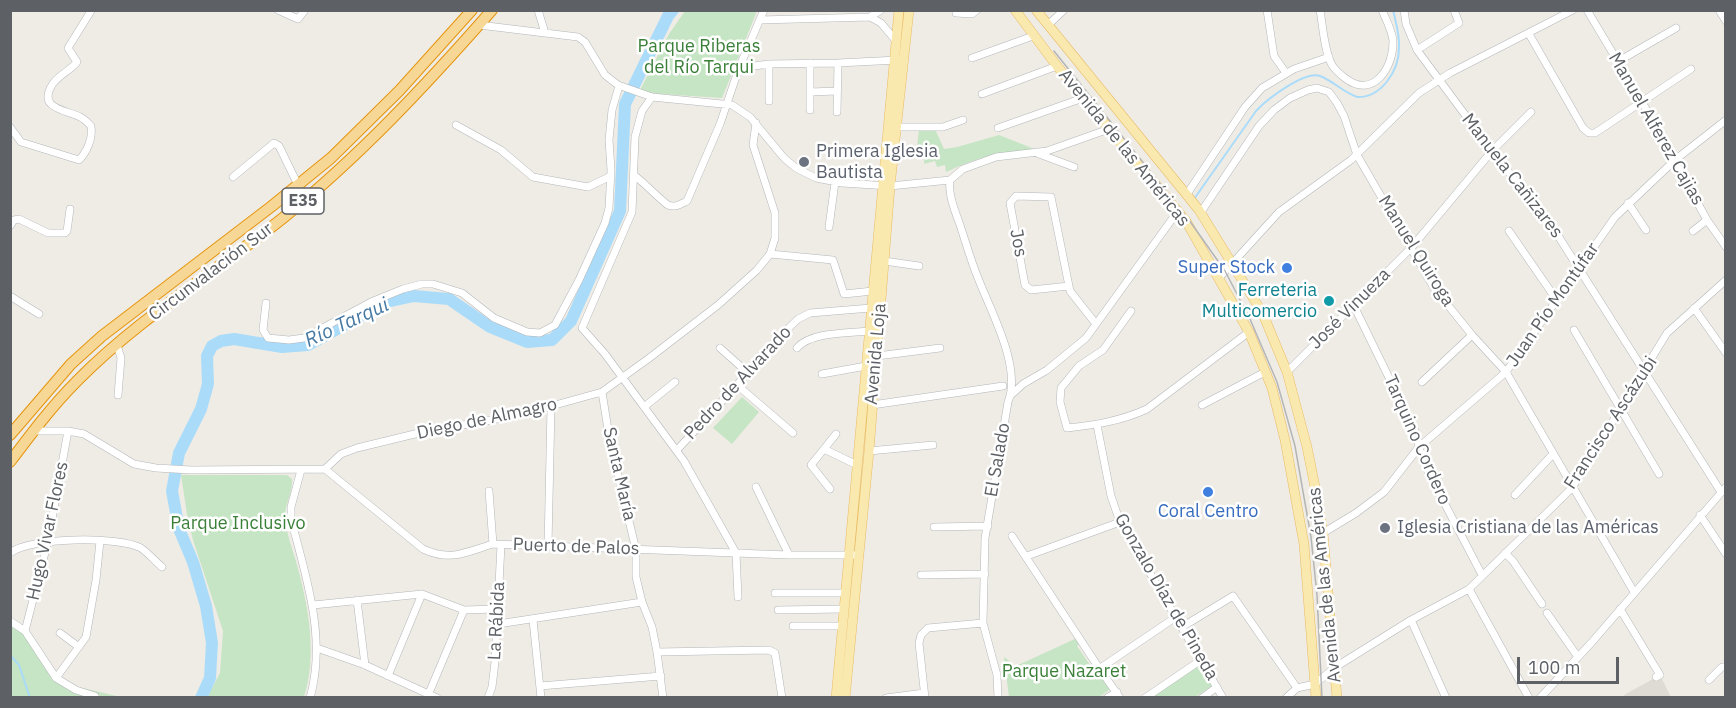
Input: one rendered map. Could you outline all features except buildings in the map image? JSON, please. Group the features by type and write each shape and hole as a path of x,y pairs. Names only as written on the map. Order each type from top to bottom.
{"highway":[{"name":"Circunvalación Sur","path":"11,434 71,364 102,336 331,158 399,91 472,10"},
{"name":"Circunvalación Sur","path":"10,462 76,382 183,291 282,219 339,170 410,100 492,10"}],"main road":[{"name":"Avenida Loja","path":"898,60 896,41 899,10"},
{"name":"Avenida Loja","path":"836,698 871,308 893,127 898,60 909,10"},
{"name":"Avenida de las Américas","path":"1014,10 1057,66 1190,227 1249,332 1272,388 1285,440 1304,544 1316,698"},
{"name":"Avenida de las Américas","path":"1031,10 1063,44"},
{"name":"Avenida de las Américas","path":"1036,10 1200,211 1263,314 1287,372 1307,447 1323,533 1337,698"},
{"name":"Avenida Loja","path":"845,698 869,451 884,261 886,186"}],"street":[{"path":"278,10 298,19 305,10"},
{"path":"538,10 545,33"},
{"path":"634,175 667,205 676,206 687,201 720,124 739,68 764,10"},
{"path":"870,17 881,10"},
{"path":"956,14 972,14 977,10"},
{"path":"1048,25 1065,10"},
{"path":"1267,10 1274,56 1286,73"},
{"path":"1320,10 1329,57 1335,69 1356,85 1369,85 1381,76 1389,65 1393,43 1391,31 1382,10"},
{"name":"Manuela Cañizares","path":"1404,10 1406,24 1417,50 1492,151 1556,231 1644,373 1723,489"},
{"path":"1417,50 1459,23 1454,10"},
{"path":"1219,278 1285,207 1340,169 1413,98 1438,80 1574,10"},
{"name":"Manuel Alferez Cajias","path":"1587,10 1642,102 1707,220 1725,247"},
{"path":"1719,10 1725,21"},
{"path":"10,127 21,142 79,160 83,156 92,133 91,126 80,117 55,108 49,95 51,86 77,62 68,48 91,11"},
{"path":"760,20 857,14 881,23 896,41"},
{"path":"479,25 578,37 585,42 605,75 623,87 652,97 726,103 741,109 756,123 784,158 796,168 816,178 835,182 886,186 950,180 963,169 996,157 1038,154 1109,129"},
{"path":"1617,62 1676,28"},
{"path":"1529,34 1586,132 1595,133 1691,69"},
{"path":"972,58 1034,36"},
{"path":"1188,196 1251,100 1262,88 1286,73 1329,57"},
{"path":"739,68 769,64 898,60"},
{"path":"810,63 810,110"},
{"path":"837,112 838,63"},
{"path":"769,64 769,101"},
{"path":"982,94 1057,66"},
{"path":"266,303 262,330 264,335 268,338 289,340 304,338 338,318 403,289 422,284 433,284 462,293 494,318 527,332 540,333 555,325 584,270 605,223 609,208 611,176 609,140 612,110 623,87"},
{"name":"Manuel Quiroga","path":"1200,211 1264,120 1285,101 1308,90 1321,89 1329,92 1335,98 1344,116 1357,154 1434,288 1506,372 1634,592"},
{"path":"810,92 837,91"},
{"path":"652,97 642,111 635,137 632,212 598,286 582,328 605,354 677,450 736,553 738,597"},
{"path":"998,128 1083,98"},
{"name":"José Vinueza","path":"1287,372 1411,248 1492,151 1531,112"},
{"path":"893,127 943,127 963,120"},
{"name":"Juan Pío Montúfar","path":"1323,533 1356,513 1384,492 1419,447 1506,372 1613,220 1675,160 1725,120"},
{"path":"756,123 753,139 754,151 775,213 775,238 770,254 832,260 844,294 873,291"},
{"path":"456,125 501,150 533,177 588,187 611,176"},
{"path":"233,177 274,143 279,146 298,184"},
{"path":"1038,154 1074,167"},
{"name":"El Salado","path":"950,180 950,192 957,218 1008,355 1011,378 1011,395 1006,410 985,538 983,623 997,675 998,698"},
{"path":"829,227 835,182"},
{"name":"Jos","path":"1048,195 1052,200 1069,286 1031,290 1025,285 1010,203 1016,196 1048,195"},
{"path":"1628,203 1646,230"},
{"path":"10,226 14,220 19,219 48,233 65,233 70,209"},
{"path":"1011,395 1023,384 1047,370 1086,338 1179,212"},
{"path":"1693,231 1707,220"},
{"path":"1509,231 1556,299"},
{"name":"Diego de Almagro","path":"325,469 341,454 357,448 423,432 551,407 602,392 718,305 757,270 770,254"},
{"path":"884,261 919,266"},
{"name":"Francisco Ascázubi","path":"1315,684 1334,668 1411,620 1469,589 1572,488 1667,333 1725,280"},
{"path":"1069,286 1070,291 1096,324"},
{"path":"10,296 39,314"},
{"name":"Tarquino Cordero","path":"1353,304 1418,435 1425,466 1482,575"},
{"name":"Pedro de Alvarado","path":"677,450 766,350 798,319 810,313 822,311 871,308"},
{"path":"1694,308 1725,353"},
{"path":"1131,311 1103,350 1079,366 1061,388 1062,415 1067,428 1097,425 1130,417 1147,409 1249,332"},
{"path":"1574,330 1659,474"},
{"path":"797,348 812,337 869,331"},
{"path":"1422,382 1472,335"},
{"path":"117,345 121,358 118,395"},
{"path":"720,348 747,372"},
{"path":"876,357 940,348"},
{"path":"822,374 866,366"},
{"path":"1202,405 1265,372"},
{"path":"644,407 675,382"},
{"path":"737,384 793,433"},
{"path":"872,405 1003,386"},
{"name":"Santa María","path":"602,392 610,442 636,550 636,577 642,603 652,627 657,652 663,698"},
{"path":"548,546 551,407"},
{"path":"10,422 24,420"},
{"name":"Gonzalo Díaz de Pineda","path":"1097,425 1111,496 1120,522 1223,698"},
{"path":"34,431 68,431 84,434 134,464 156,468 325,469"},
{"name":"Hugo Vivar Flores","path":"25,631 48,541 68,431"},
{"path":"830,489 811,465 836,434"},
{"path":"869,451 933,445"},
{"path":"824,449 857,465"},
{"path":"1515,495 1553,454"},
{"name":"Puerto de Palos","path":"325,469 423,549 435,554 463,555 497,544 789,555 858,555"},
{"path":"302,470 291,507 291,519 313,604 317,648 312,697"},
{"path":"756,487 789,555"},
{"path":"1540,698 1723,489"},
{"name":"La Rábida","path":"488,698 494,670 498,624 497,544 489,490"},
{"path":"1700,515 1725,554"},
{"path":"1026,556 1120,522"},
{"path":"934,527 988,526"},
{"path":"1012,536 1118,695 1107,698"},
{"path":"10,553 20,546 48,541 121,542 141,548 162,567"},
{"path":"56,678 86,637 100,541"},
{"path":"1505,553 1542,604"},
{"path":"921,575 985,574"},
{"path":"1469,589 1529,698"},
{"path":"775,593 845,593"},
{"path":"313,604 422,594 464,610 498,609"},
{"path":"388,676 422,594"},
{"path":"1182,627 1233,596 1297,688"},
{"path":"357,600 365,665"},
{"path":"498,624 642,603"},
{"path":"778,610 844,609"},
{"path":"1620,609 1660,675 1656,677"},
{"path":"429,693 464,610"},
{"path":"1547,613 1578,657"},
{"path":"1099,669 1176,617"},
{"path":"533,620 541,698"},
{"path":"1411,620 1446,698"},
{"path":"10,621 25,631 56,678 76,690 95,696"},
{"path":"886,698 925,695 919,644 921,635 927,628 983,623"},
{"path":"793,626 842,626"},
{"path":"60,633 79,647"},
{"path":"317,648 365,665 437,698"},
{"path":"657,652 769,650 775,653 777,659 782,698"},
{"path":"1145,698 1201,660"},
{"path":"1709,680 1722,667 1725,667"},
{"path":"540,686 660,676"},
{"path":"1286,698 1297,688 1315,684"},
{"path":"1202,698 1217,687"}],"shaded area":[{"path":"1660,675 1671,697 1625,697 1624,695"}],"green space":[{"name":"Parque Riberas del Río Tarqui","path":"685,11 757,11 722,98 646,93 640,90 669,34"},
{"path":"935,129 944,149 999,135 1037,150 990,156 946,172 945,165 937,167 935,161 924,164 925,149 917,147 919,130"},
{"path":"742,397 759,412 732,444 713,428"},
{"name":"Parque Inclusivo","path":"181,475 287,475 292,479 285,522 302,584 311,649 304,697 207,697 220,673 223,631 193,540"},
{"path":"10,625 23,633 53,681 121,697 11,697"},
{"name":"Parque Nazaret","path":"1077,638 1080,643 1077,646 1090,665 1094,664 1112,688 1099,697 1009,697 1004,657 1016,666"},
{"path":"1200,663 1212,686 1195,697 1150,698"}],"waterway":[{"name":"Río Tarqui","path":"201,698 210,678 212,643 206,606 193,562 179,529 172,491 179,453 201,409 208,384 207,356 212,346 221,341 234,339 282,347 308,345 386,302 414,296 449,299 490,327 527,342 552,340 571,321 620,211 625,104 673,10"},
{"path":"1194,199 1256,111 1286,87 1313,75 1325,78 1357,97 1366,96 1381,88 1392,74 1398,57 1398,29 1393,10"},
{"path":"10,655 19,665 30,698"}],"tram line":[{"path":"1054,51 1189,220 1225,271 1250,319 1277,382 1295,446 1311,537 1317,595 1322,698"}],"place":[{"name":"Primera Iglesia Bautista","path":"804,162"},
{"name":"Super Stock","path":"1287,268"},
{"name":"Ferreteria Multicomercio","path":"1329,301"},
{"name":"Coral Centro","path":"1208,492"},
{"name":"Iglesia Cristiana de las Américas","path":"1385,528"}]}
